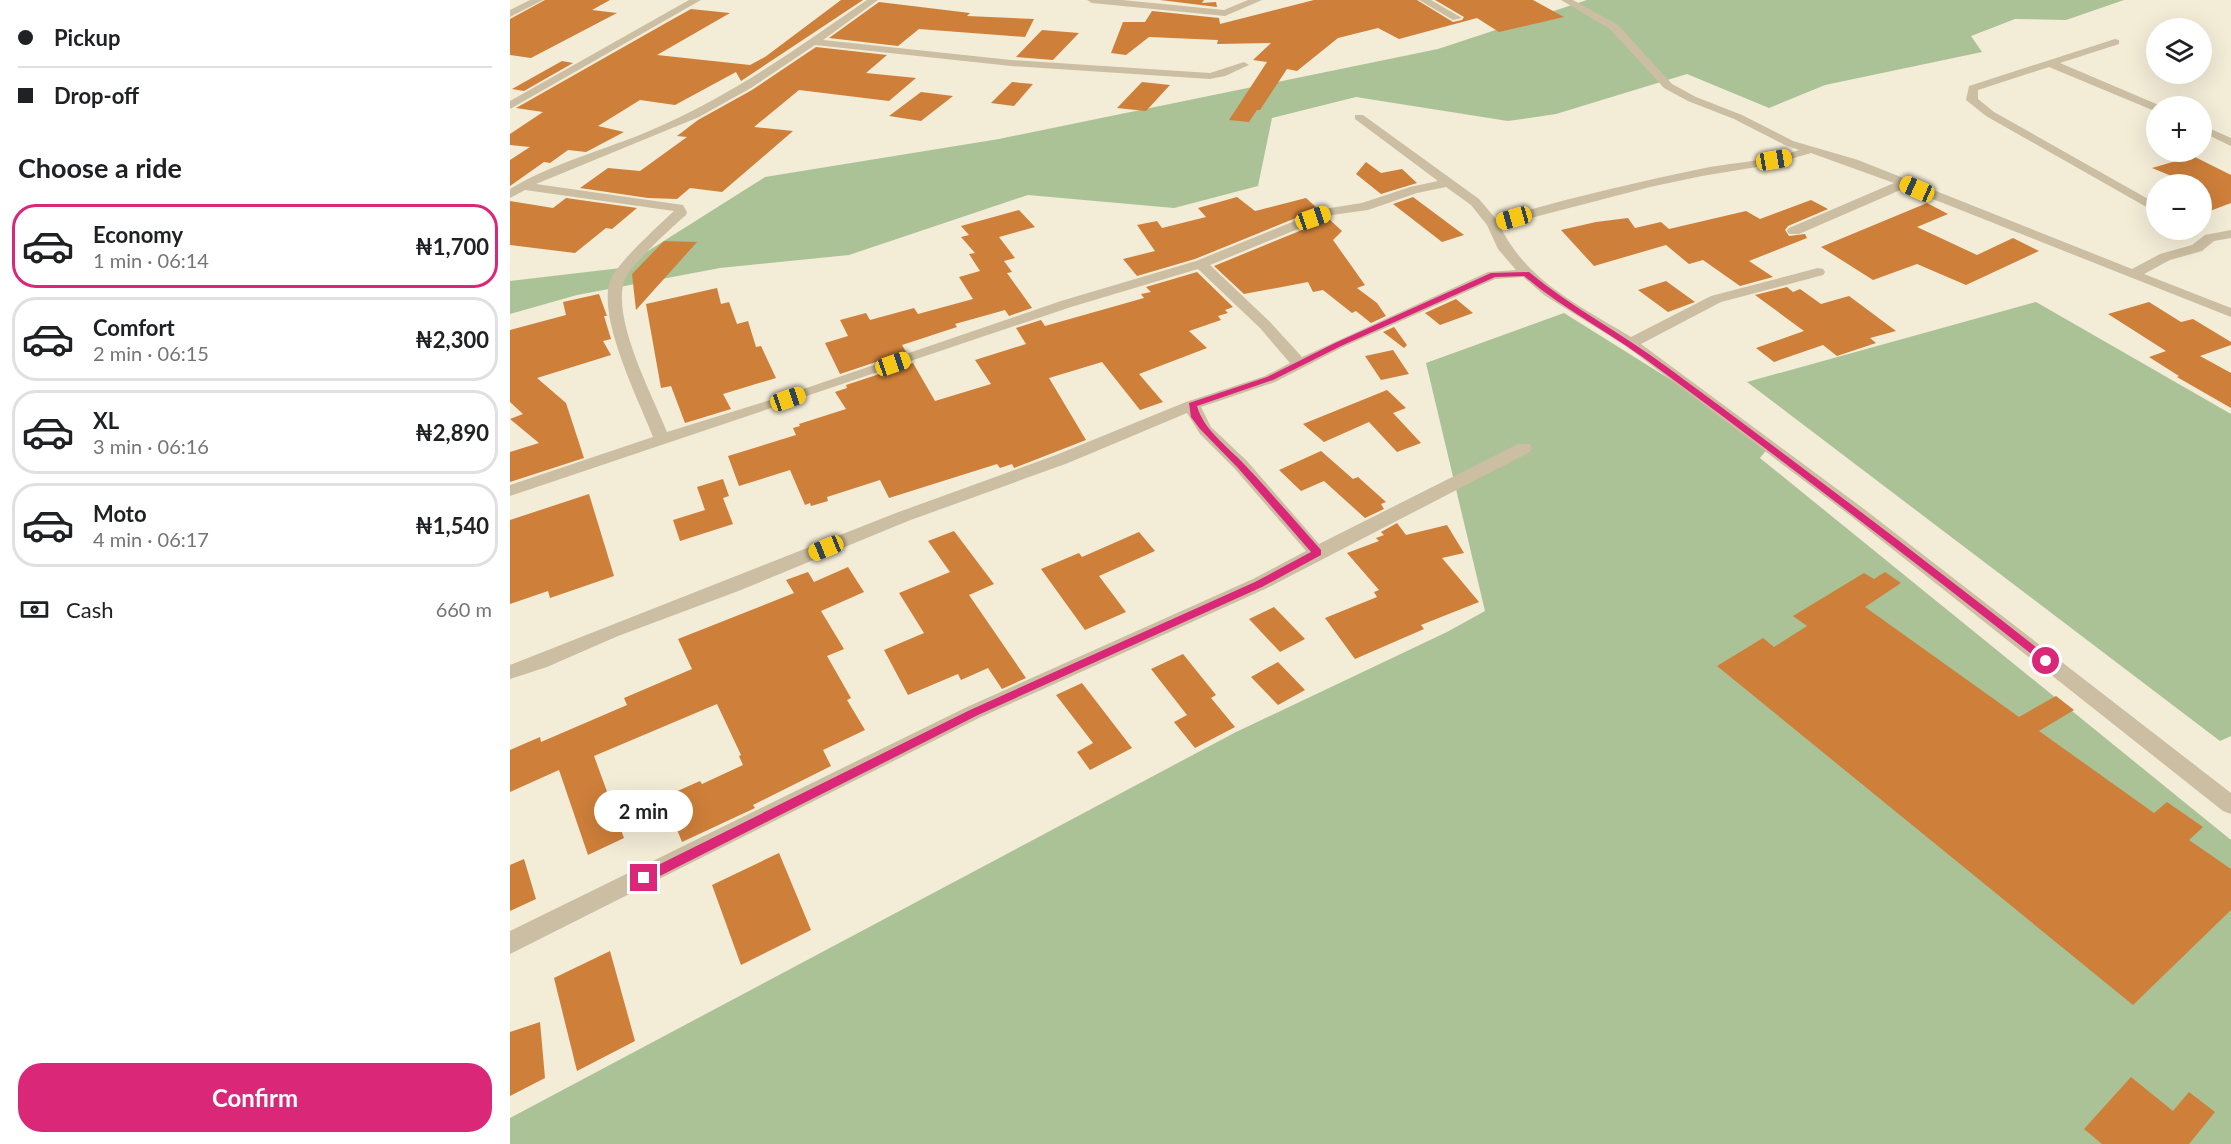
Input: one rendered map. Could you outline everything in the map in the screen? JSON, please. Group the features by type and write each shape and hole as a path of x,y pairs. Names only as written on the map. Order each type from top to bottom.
{"street":[{"path":"510,14 538,0"},
{"path":"510,106 696,0"},
{"path":"515,190 577,162 664,129 723,102 765,76 873,0"},
{"path":"1092,0 1225,13 1257,0"},
{"path":"1424,0 1457,18"},
{"path":"1566,0 1614,27 1668,86 1809,150 1828,153 2231,313"},
{"path":"813,42 918,56 1112,72 1210,76 1244,65"},
{"path":"2115,42 1973,88 1972,100 1990,114 2146,203"},
{"path":"2052,64 2146,104"},
{"path":"1359,117 1446,183 1475,202 1493,224 1503,246 1526,273 1548,292 1631,344 1858,513 2226,794"},
{"path":"2212,133 2231,142"},
{"path":"1493,224 1577,200 1704,172 1793,157 1809,150"},
{"path":"510,491 624,454 662,439 799,396 1055,308 1200,264 1329,212 1364,207 1414,190 1446,183"},
{"path":"1794,231 1905,183"},
{"path":"515,190 660,204 679,208 681,212 619,276 613,299 616,322 662,439"},
{"path":"2212,238 2231,234"},
{"path":"2135,273 2166,257 2197,248 2207,240"},
{"path":"1200,264 1265,325 1299,363"},
{"path":"1631,344 1716,299 1818,272"},
{"path":"510,672 540,662 611,631 735,585 902,517 1062,459 1192,405 1270,379 1299,363 1493,274 1526,273"},
{"path":"1192,405 1203,427 1241,466 1317,553"},
{"path":"510,942 974,712 1258,584 1524,448"}],"green space":[{"path":"1587,0 2124,0 2066,20 2015,19 1971,36 1982,52 1825,85 1769,108 1687,74 1556,114 1508,121 1356,97 1272,118 1258,186 1174,208 1028,195 849,255 720,268 577,295 510,314 510,281 621,268 765,177 999,139 1438,49"},
{"path":"2036,302 2231,414 2231,736 2220,741 1747,382"},
{"path":"1564,313 1772,443 1760,458 2231,840 2231,1144 510,1144 510,1118 1236,732 1447,632 1485,611 1426,363"}],"building":[{"path":"545,0 610,0 592,10 617,13 531,58 510,55 510,19"},
{"path":"841,0 863,0 741,81 736,72 675,105 640,100 598,126 624,132 586,152 568,150 550,163 544,162 510,186 510,160 530,147 510,145 510,134 543,112 516,108 673,19 691,9 730,13 657,55 750,65 765,57"},
{"path":"1160,0 1204,0 1202,3 1216,2 1217,7"},
{"path":"1314,0 1417,0 1453,22 1462,20 1464,17 1435,0 1533,0 1564,17 1499,32 1477,18 1399,39 1378,28 1338,38 1297,71 1287,69 1260,110 1257,110 1249,122 1229,120 1267,62 1253,60 1271,43 1217,44 1218,40 1149,37 1126,55 1111,53 1123,22 1145,22 1152,11 1219,18 1220,24"},
{"path":"879,2 970,13 967,16 1034,19 1025,37 919,29 898,46 829,38"},
{"path":"1042,30 1079,33 1053,60 1016,57"},
{"path":"816,47 887,55 866,73 916,78 889,101 799,90 754,127 793,131 722,192 690,188 677,199 648,198 580,188 608,168 640,171 687,137 677,136 698,120 752,90"},
{"path":"562,61 573,63 524,91 512,89"},
{"path":"1012,82 1033,84 1014,106 991,103"},
{"path":"1142,82 1170,85 1146,111 1117,108"},
{"path":"921,92 953,96 921,121 889,116"},
{"path":"1366,162 1381,173 1402,169 1417,183 1381,194 1356,174"},
{"path":"2172,162 2205,162 2231,175 2231,203 2212,210 2212,174 2167,174 2152,168"},
{"path":"1237,197 1255,211 1306,198 1318,209 1195,259 1137,276 1123,259 1155,251 1137,225 1157,221 1162,228 1206,217 1198,208"},
{"path":"1413,197 1464,235 1442,242 1393,204"},
{"path":"566,198 637,208 612,229 606,228 575,253 510,245 510,201 553,208"},
{"path":"1811,200 1828,209 1788,226 1785,230 1789,236 1805,234 1807,238 1749,261 1773,277 1740,286 1703,260 1689,264 1666,245 1594,266 1561,230 1628,218 1635,228 1661,222 1669,229 1746,211 1760,219"},
{"path":"1927,203 1948,214 1917,227 1977,255 2013,238 2039,251 1966,285 1917,264 1873,280 1821,247"},
{"path":"1019,210 1035,227 999,237 1015,258 1004,261 1012,272 1007,273 1032,308 1009,316 1005,310 955,324 957,327 902,345 906,352 840,374 825,343 848,336 840,320 866,313 870,320 914,308 918,314 973,299 959,277 980,271 969,254 975,253 961,237 969,235 961,226"},
{"path":"1329,219 1342,231 1333,240 1365,285 1357,288 1377,303 1386,316 1371,323 1356,311 1352,313 1323,290 1313,292 1308,282 1244,294 1214,266"},
{"path":"664,241 697,242 636,310 632,274"},
{"path":"1197,272 1233,307 1225,310 1228,313 1218,316 1221,320 1189,331 1207,348 1139,374 1163,402 1140,410 1102,362 1049,378 1086,440 1014,468 1012,464 1000,468 997,464 889,498 880,480 827,497 828,501 811,506 810,503 805,505 790,470 739,486 728,456 796,435 793,428 800,426 799,424 846,409 835,392 847,388 846,385 913,363 935,401 991,384 975,360 1026,344 1016,328 1041,320 1045,326 1144,298 1141,294 1151,292 1146,287"},
{"path":"1666,281 1695,302 1668,312 1638,290"},
{"path":"1787,287 1793,292 1800,289 1821,304 1849,296 1896,331 1870,338 1876,343 1837,356 1823,345 1774,362 1756,348 1804,331 1755,295"},
{"path":"717,288 721,304 729,302 737,324 748,321 756,347 761,346 776,378 723,394 731,409 685,423 671,386 661,388 646,304"},
{"path":"599,294 607,316 604,316 611,339 603,341 611,355 537,378 566,403 584,458 510,482 510,452 539,443 510,419 523,414 510,402 510,330 566,315 563,302"},
{"path":"1456,299 1473,313 1440,325 1425,313"},
{"path":"2149,302 2181,322 2193,319 2231,342 2231,345 2200,356 2231,373 2231,408 2177,377 2179,376 2149,357 2166,351 2108,314"},
{"path":"1394,327 1407,345 1404,348 1383,332"},
{"path":"1393,350 1409,374 1381,380 1365,356"},
{"path":"1387,390 1406,408 1393,413 1421,443 1397,452 1369,422 1324,442 1303,424"},
{"path":"1321,451 1353,479 1358,477 1386,502 1381,504 1384,509 1365,518 1324,481 1301,491 1279,470"},
{"path":"723,479 729,496 723,498 733,524 680,541 673,520 705,510 697,487"},
{"path":"589,494 614,576 550,598 548,591 510,604 510,520"},
{"path":"1397,523 1406,535 1447,525 1464,553 1442,558 1479,602 1421,625 1424,629 1355,659 1325,618 1377,597 1374,592 1379,590 1347,553 1379,541 1376,538 1384,535 1381,532"},
{"path":"954,531 994,584 969,595 1026,678 1002,689 988,668 961,680 958,674 908,695 884,650 924,633 899,593 950,572 928,541"},
{"path":"1139,532 1155,551 1099,576 1126,612 1085,630 1041,569 1079,553 1082,557"},
{"path":"848,567 864,592 821,611 844,649 827,656 851,698 847,700 865,730 823,750 831,766 753,805 755,808 682,842 664,797 700,781 702,784 743,765 739,756 741,755 717,704 594,756 624,838 588,855 559,770 510,792 510,750 540,737 541,742 627,705 624,698 692,669 678,639 794,593 786,580 808,572 814,582"},
{"path":"1885,572 1901,583 1865,607 2019,717 2056,696 2074,710 2039,731 2154,813 2167,802 2203,827 2189,840 2231,869 2231,910 2133,1005 1717,666 1763,638 1774,647 1807,626 1793,616 1864,573 1874,579"},
{"path":"1274,607 1305,639 1280,652 1249,619"},
{"path":"1183,654 1216,695 1211,698 1235,727 1195,748 1174,722 1187,715 1151,669"},
{"path":"1278,662 1305,690 1278,705 1251,677"},
{"path":"1082,683 1132,748 1090,770 1077,752 1093,743 1056,695"},
{"path":"779,853 811,930 741,965 712,885"},
{"path":"524,859 536,899 510,911 510,865"},
{"path":"610,951 635,1041 577,1071 554,978"},
{"path":"540,1022 545,1078 510,1096 510,1032"},
{"path":"2131,1077 2173,1111 2189,1092 2215,1112 2189,1144 2102,1144 2084,1129"}],"route":[{"path":"644,878 974,712 1258,584 1317,553 1241,466 1203,427 1192,405 1270,379 1338,344 1493,274 1526,273 1548,292 1594,318 1858,513 2046,661"}]}
